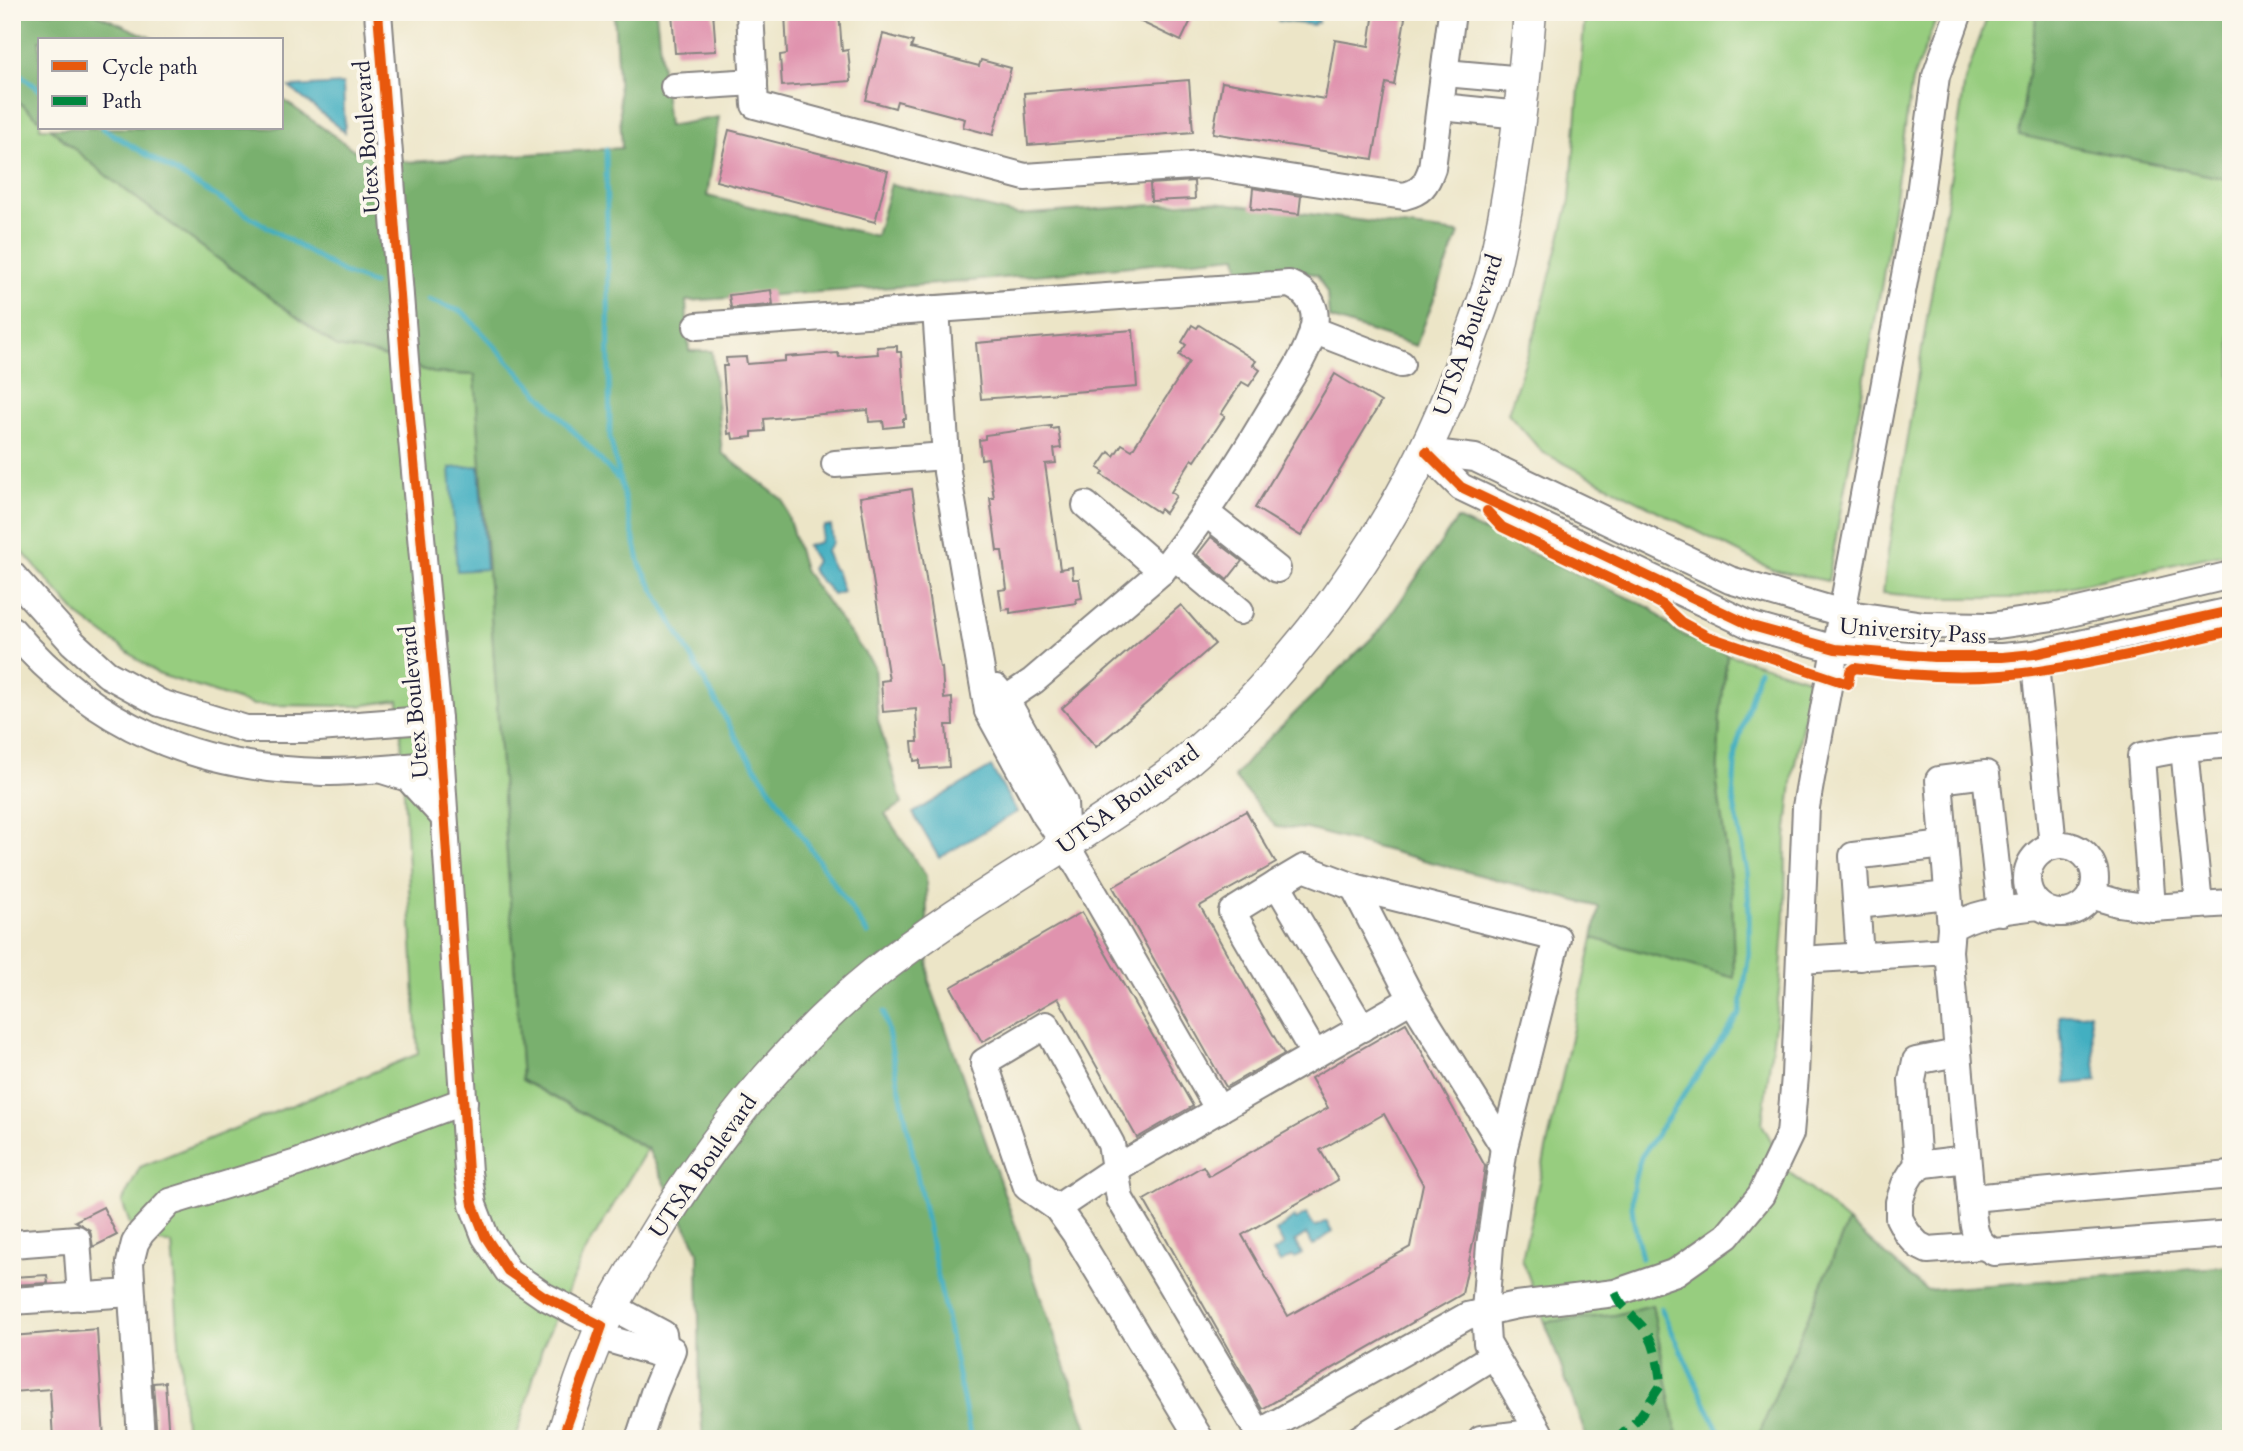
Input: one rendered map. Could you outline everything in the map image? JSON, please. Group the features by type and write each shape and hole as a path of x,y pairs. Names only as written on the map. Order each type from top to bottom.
{"main road":[{"name":"UTSA Boulevard","path":"562,1439 605,1323 676,1198 742,1107 789,1053 874,974 954,917 1169,775 1237,715 1283,666 1370,552 1426,452 1461,368 1492,275 1509,191 1520,115 1530,12"}],"street":[{"name":"Utex Boulevard","path":"378,12 406,373 438,719 468,1172 473,1205 485,1236 508,1271 544,1296 605,1323 663,1334 665,1346 672,1350 639,1439"},
{"path":"750,12 755,105 1025,177 1205,165 1404,196 1418,193 1432,168 1452,12"},
{"path":"1200,1439 1075,1233 1057,1208 1027,1187 984,1062 1046,1025 1111,1144 1120,1199 1261,1436 1467,1316 1517,1305 1615,1293 1676,1272 1727,1236 1762,1195 1790,1135 1795,1076 1806,807 1919,201 1936,76 1959,12"},
{"path":"1445,73 1524,80"},
{"path":"674,87 754,82"},
{"path":"1441,107 1520,115"},
{"path":"697,326 1289,284 1303,289 1310,299 1314,314 1313,330 1293,374 1227,484 1206,513 1168,563 1032,681 997,706"},
{"path":"936,309 946,456 979,667 1045,815 1066,845 1219,1110"},
{"path":"1313,330 1401,364"},
{"name":"University Pass","path":"1426,452 1475,458 1730,580 1842,613 1924,625 1991,626 2053,617 2231,575"},
{"name":"University Pass","path":"1426,452 1461,487 1752,626 1835,649 1934,657 2034,654 2231,611"},
{"path":"835,464 946,456"},
{"path":"1086,505 1240,611"},
{"path":"1206,513 1278,569"},
{"path":"12,575 73,643 107,674 160,703 246,729 305,729 438,719"},
{"path":"12,630 38,660 87,702 128,726 188,751 247,766 324,772 441,764"},
{"path":"2034,654 2053,846"},
{"path":"87,702 107,674"},
{"path":"2152,908 2141,756 2185,748 2231,744"},
{"path":"2185,748 2199,905"},
{"path":"373,769 397,773 408,778 444,817"},
{"path":"2001,912 1986,774 1939,780 1957,1053 1967,1159 1976,1236 1983,1246 1994,1252 2231,1234"},
{"path":"1860,957 1853,856 1944,845"},
{"path":"2053,846 2076,848 2086,855 2092,865 2095,877 2091,895 2081,908 2070,913 2058,914 2038,906 2031,897 2026,877 2035,857 2053,846"},
{"path":"1315,1055 1232,912 1304,868 1354,887 1557,938 1504,1147 1490,1245 1485,1311 1487,1343 1539,1432 1481,1439"},
{"path":"1277,884 1362,1028"},
{"path":"1354,887 1412,999 1504,1147"},
{"path":"1857,905 1948,895"},
{"path":"2091,895 2118,903 2152,908 2231,902"},
{"path":"1800,960 1860,957 1950,940 1964,919 2038,906"},
{"path":"1057,1208 1115,1169 1412,999"},
{"path":"1918,1167 1913,1069 1916,1061 1957,1053"},
{"path":"141,1439 130,1263 135,1243 141,1233 170,1202 297,1163 464,1101"},
{"path":"1967,1159 1925,1164 1913,1171 1899,1202 1899,1218 1907,1233 1918,1245 1928,1250 1983,1246"},
{"path":"1971,1198 2231,1175"},
{"path":"12,1244 76,1239 81,1297"},
{"path":"12,1301 131,1293"},
{"path":"1359,1439 1494,1355"}],"green space":[{"path":"12,12 92,12 151,38 38,38 38,118 12,96"},
{"path":"614,12 656,12 668,126 719,117 707,196 876,236 891,184 1018,215 1208,201 1459,233 1416,346 1329,318 1327,293 1317,275 1297,270 1240,274 1237,256 938,284 686,301 689,351 712,351 722,453 783,500 805,572 874,666 878,720 902,804 885,814 926,876 929,981 1091,1439 703,1439 698,1251 648,1149 522,1080 475,375 434,373 373,353 337,347 108,177 52,130 284,130 284,100 357,152 409,162 622,148"},
{"path":"1585,12 1939,12 1912,81 1883,277 1828,581 1773,570 1542,452 1508,413 1536,329 1570,200"},
{"path":"1989,12 2037,12 2020,135 2231,180 2231,552 2017,598 1935,598 1883,593 1965,80"},
{"path":"2037,12 2231,12 2231,180 2019,135"},
{"path":"12,96 38,118 38,130 52,130 108,177 337,347 373,353 434,373 475,375 522,1080 647,1149 584,1254 542,1348 516,1439 186,1439 172,1244 153,1241 130,1224 122,1202 140,1167 418,1054 399,700 358,706 252,705 158,674 79,616 12,540"},
{"path":"1457,519 1651,608 1676,632 1727,654 1720,717 1717,784 1732,893 1734,978 1593,938 1599,907 1307,829 1276,827 1234,777 1256,751 1381,629"},
{"path":"1727,654 1811,680 1793,774 1786,838 1785,914 1780,984 1762,1124 1788,1171 1848,1222 1757,1439 1678,1439 1652,1305 1615,1315 1545,1322 1522,1259 1593,938 1734,977 1732,893 1717,784 1720,717"},
{"path":"1848,1222 1926,1290 2231,1266 2231,1439 1757,1439"},
{"path":"1652,1305 1678,1439 1587,1439 1545,1322 1615,1315"}],"water":[{"path":"1280,12 1320,12 1318,23 1315,22 1314,25 1278,21"},
{"path":"343,84 345,132 289,87"},
{"path":"479,466 486,569 457,571 450,468"},
{"path":"824,526 831,526 833,542 826,551 843,592 833,595 811,569 816,561 807,546 820,542"},
{"path":"991,767 1017,812 939,858 913,813"},
{"path":"2090,1013 2097,1081 2066,1084 2059,1016"},
{"path":"1306,1214 1315,1227 1326,1221 1332,1232 1313,1246 1306,1234 1295,1241 1302,1254 1280,1263 1273,1252 1284,1245 1276,1232 1294,1217 1296,1220"}],"building":[{"path":"672,12 713,12 716,51 675,53"},
{"path":"785,12 839,12 842,51 848,50 851,81 782,86 780,55 787,54"},
{"path":"1120,12 1195,12 1181,41"},
{"path":"1374,12 1405,18 1394,85 1386,83 1373,159 1213,133 1222,82 1325,99 1335,40 1369,46"},
{"path":"883,34 913,42 911,48 979,66 981,60 1011,68 993,135 963,127 965,119 897,101 895,108 866,100"},
{"path":"1189,80 1193,132 1028,145 1024,93"},
{"path":"729,130 888,171 875,222 716,181"},
{"path":"1194,181 1195,199 1151,201 1150,184"},
{"path":"1253,188 1301,196 1299,214 1251,209"},
{"path":"771,290 773,305 731,308 729,295"},
{"path":"1192,325 1197,328 1199,325 1256,361 1253,365 1260,370 1249,386 1242,382 1221,414 1225,416 1171,492 1176,496 1165,513 1160,509 1158,512 1102,475 1104,472 1098,468 1109,452 1114,456 1122,444 1132,450 1189,362 1179,355 1186,345 1182,342"},
{"path":"1133,330 1137,387 981,399 976,343"},
{"path":"897,346 897,352 901,352 906,419 903,419 903,426 884,428 883,421 869,422 868,410 764,419 765,431 752,432 752,437 733,439 732,433 728,434 723,366 727,366 726,358 746,357 747,364 785,361 785,357 838,353 839,357 878,354 877,347"},
{"path":"1335,374 1381,402 1301,536 1255,508"},
{"path":"1051,426 1051,429 1058,428 1061,448 1054,449 1056,463 1045,464 1060,569 1072,567 1073,579 1079,579 1082,598 1076,599 1077,603 1010,613 1010,609 1002,610 999,590 1007,589 1002,551 997,551 990,498 994,498 988,458 981,459 979,440 985,439 985,435"},
{"path":"912,489 940,668 942,667 944,699 952,698 953,725 946,725 949,767 920,769 920,760 914,761 912,742 918,742 916,709 883,712 881,681 889,680 860,497"},
{"path":"1211,537 1242,561 1227,580 1197,555"},
{"path":"1181,605 1215,644 1096,747 1062,708"},
{"path":"1246,811 1276,863 1200,906 1284,1054 1226,1087 1113,887"},
{"path":"1082,912 1193,1106 1137,1138 1058,998 982,1042 951,987"},
{"path":"1406,1023 1485,1166 1478,1219 1462,1294 1262,1409 1144,1200 1203,1166 1209,1176 1328,1108 1311,1078","holes":["1384,1114 1423,1184 1410,1247 1288,1316 1242,1235 1338,1180 1320,1150"]},
{"path":"103,1207 117,1235 93,1247 90,1230 75,1221"},
{"path":"47,1275 48,1283 12,1285 12,1277"},
{"path":"97,1329 104,1439 53,1439 50,1389 12,1392 12,1336"},
{"path":"165,1382 169,1439 157,1439 153,1383"}],"waterway":[{"path":"12,68 38,88"},
{"path":"105,130 344,273 373,284"},
{"path":"606,149 610,437 640,565 738,741 868,934"},
{"path":"428,300 463,312 617,478"},
{"path":"1642,1258 1632,1208 1633,1185 1641,1157 1740,1013 1749,953 1749,912 1747,873 1733,798 1736,749 1759,670"},
{"path":"884,1012 971,1439"},
{"path":"1661,1308 1722,1439"}],"marked path":[{"path":"1615,1293 1620,1303 1643,1327 1651,1340 1661,1385 1638,1419 1617,1439"}],"cycle path":[{"path":"378,12 407,386 438,719 468,1172 473,1205 485,1236 508,1271 544,1296 602,1326 562,1439"},
{"path":"1426,452 1461,487 1752,626 1835,649 1934,657 2034,654 2231,611"},
{"path":"1487,511 1502,527 1663,605 1681,622 1707,636 1848,684 1850,672 1855,668 1954,676 2028,673 2119,657 2231,631"}]}
